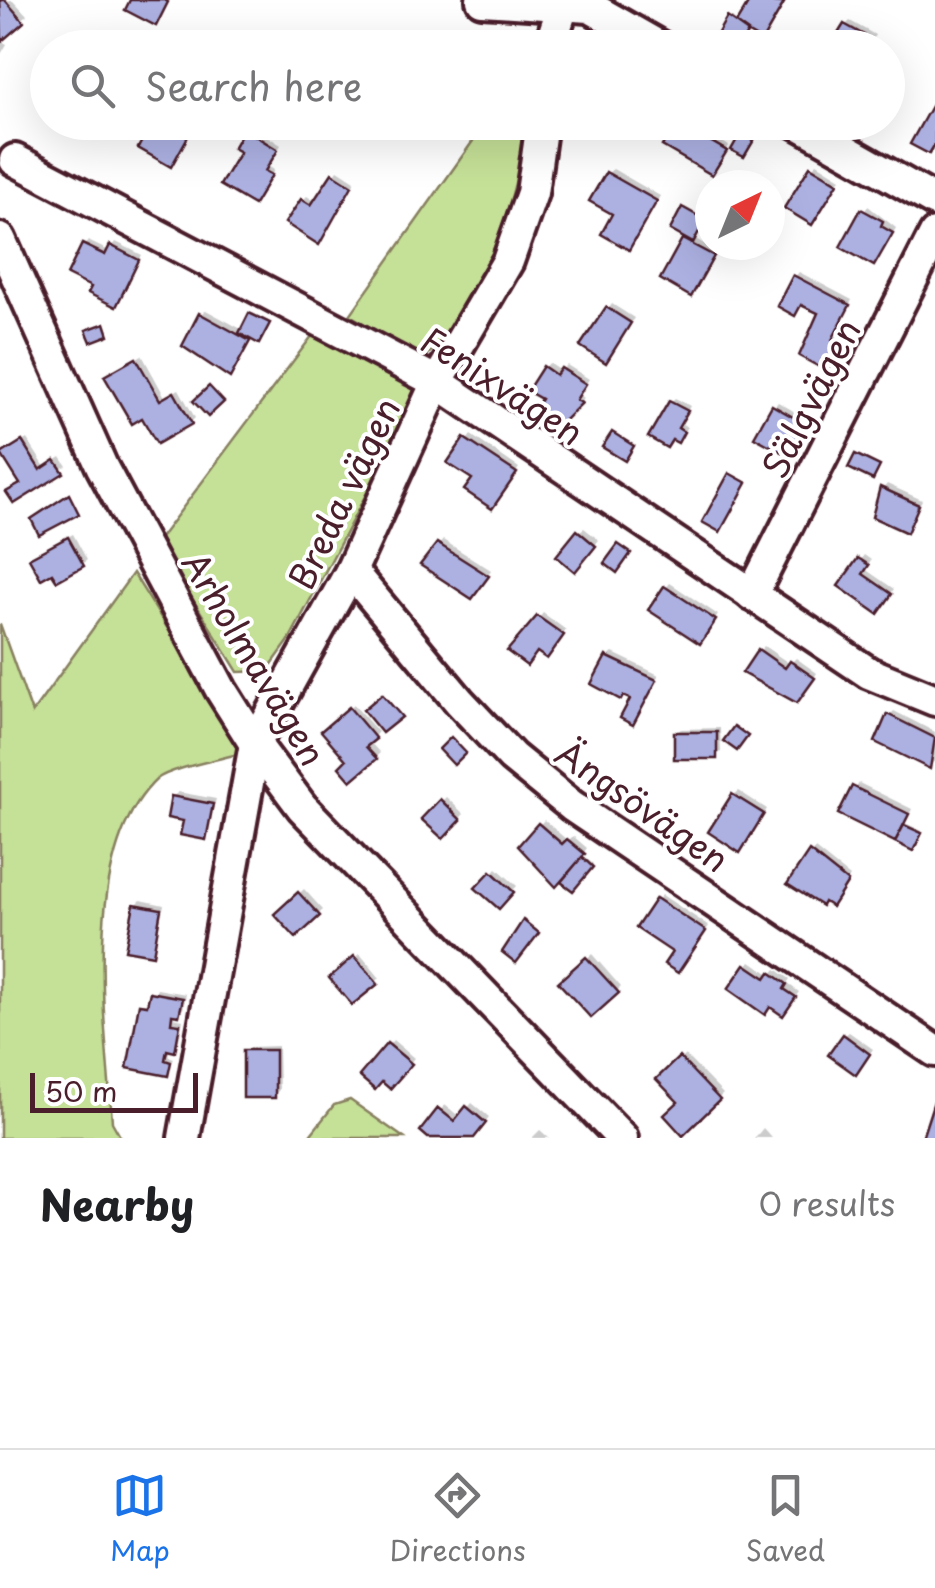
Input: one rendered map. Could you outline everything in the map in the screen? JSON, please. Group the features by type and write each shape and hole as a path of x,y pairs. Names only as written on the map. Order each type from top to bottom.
{"street":[{"path":"482,0 590,6 631,30"},
{"path":"555,30 564,2"},
{"name":"Breda vägen","path":"184,1138 255,744 350,571 437,382 508,261 532,193 539,140"},
{"path":"828,140 935,200"},
{"name":"Fenixvägen","path":"15,160 437,382 868,673 935,700"},
{"name":"Sälgvägen","path":"752,595 935,234"},
{"name":"Arholmavägen","path":"0,239 102,467 221,690 255,744 302,807 622,1138"},
{"name":"Ängsövägen","path":"350,571 459,700 542,782 935,1052"}],"green space":[{"path":"474,140 524,140 494,249 464,307 424,359 350,315"},
{"path":"318,328 411,377 419,394 288,642 267,671 238,672 157,542"},
{"path":"133,573 245,752 157,779 132,811 116,850 107,894 103,991 112,1122 121,1138 0,1138 0,624 32,713"},
{"path":"350,1100 404,1138 308,1138 334,1105"}],"building":[{"path":"0,0 5,0 24,22 2,41"},
{"path":"130,0 168,2 156,26 125,10"},
{"path":"750,0 784,3 768,30 743,30 735,25"},
{"path":"727,17 745,30 720,30"},
{"path":"935,99 935,144 929,154 910,144"},
{"path":"142,140 186,140 171,167 138,148"},
{"path":"238,140 262,140 278,150 265,171 272,175 254,205 220,185 240,152 233,148"},
{"path":"666,140 708,140 727,151 715,170 703,170 662,146"},
{"path":"737,140 754,140 744,157 731,150"},
{"path":"810,166 838,183 812,225 785,206"},
{"path":"606,172 657,201 629,250 601,234 612,214 589,201"},
{"path":"332,173 352,186 319,245 285,223 301,199 311,205"},
{"path":"682,207 695,214 693,243 670,230"},
{"path":"861,209 883,221 881,226 893,233 874,266 840,247"},
{"path":"682,239 695,246 695,260 712,260 691,297 660,279"},
{"path":"82,244 105,255 110,245 139,260 116,307 88,293 91,287 67,275"},
{"path":"793,275 850,305 832,340 840,345 827,371 799,356 818,313 801,305 795,316 777,306"},
{"path":"606,307 631,323 606,363 580,346"},
{"path":"199,313 250,341 230,378 182,346"},
{"path":"249,313 270,323 259,344 239,333"},
{"path":"105,323 109,335 91,342 86,330"},
{"path":"136,358 160,400 174,392 192,424 157,444 142,418 132,424 104,376"},
{"path":"543,366 556,375 561,368 586,384 576,400 582,403 561,424 535,408 541,399 527,391"},
{"path":"209,386 224,402 208,417 193,401"},
{"path":"669,401 688,411 678,428 684,432 678,443 672,440 667,448 648,437"},
{"path":"772,405 807,425 789,456 754,437"},
{"path":"612,432 634,446 625,461 602,447"},
{"path":"464,438 517,473 492,509 464,490 472,479 447,463"},
{"path":"22,441 40,470 55,460 64,473 14,504 6,492 20,484 1,454"},
{"path":"855,454 880,466 873,480 848,468"},
{"path":"729,473 747,483 720,532 702,522"},
{"path":"880,487 919,505 907,533 872,517"},
{"path":"69,494 79,514 39,535 31,519"},
{"path":"577,530 596,546 575,572 556,556"},
{"path":"68,537 84,566 57,581 52,573 41,579 29,558"},
{"path":"437,543 489,576 472,599 420,565"},
{"path":"618,544 631,553 617,573 604,563"},
{"path":"858,558 869,565 863,574 892,594 878,614 838,586"},
{"path":"664,586 716,620 700,644 648,610"},
{"path":"537,616 564,635 547,659 537,652 527,666 507,651"},
{"path":"758,649 785,668 790,661 815,678 797,703 742,673"},
{"path":"606,656 657,680 633,725 620,718 630,699 623,696 621,700 591,684"},
{"path":"382,694 402,717 382,733 363,710"},
{"path":"349,707 376,739 366,747 377,759 351,781 339,767 346,760 321,731"},
{"path":"887,714 935,738 930,769 875,742"},
{"path":"734,726 748,736 737,751 723,741"},
{"path":"674,732 717,732 717,759 674,759"},
{"path":"451,737 466,753 454,765 439,749"},
{"path":"852,786 909,814 895,842 838,814"},
{"path":"732,794 764,814 740,853 708,832"},
{"path":"171,796 213,804 206,840 180,835 183,821 167,818"},
{"path":"440,799 461,820 443,839 421,819"},
{"path":"538,823 562,844 567,839 585,854 556,887 518,846"},
{"path":"904,825 922,833 913,851 895,842"},
{"path":"809,851 848,882 832,907 824,902 822,906 787,884"},
{"path":"582,857 593,867 573,891 561,882"},
{"path":"491,871 514,892 499,909 475,888"},
{"path":"298,892 320,916 296,938 274,914"},
{"path":"656,898 706,931 678,973 664,964 672,952 636,928"},
{"path":"134,904 161,909 153,955 125,950"},
{"path":"523,920 539,933 516,963 502,952"},
{"path":"354,956 378,984 352,1005 329,978"},
{"path":"586,957 619,993 591,1018 558,982"},
{"path":"745,964 766,978 770,972 787,984 784,989 796,997 783,1016 770,1007 765,1015 728,989"},
{"path":"150,992 183,998 179,1016 172,1015 171,1023 180,1024 175,1052 167,1050 165,1060 171,1062 168,1076 127,1068 139,1004 147,1005"},
{"path":"843,1034 870,1054 856,1075 828,1055"},
{"path":"387,1043 412,1064 390,1089 382,1082 375,1090 359,1076"},
{"path":"243,1050 275,1050 275,1098 243,1098"},
{"path":"679,1057 720,1100 683,1136 664,1115 678,1102 656,1079"},
{"path":"935,1098 935,1138 922,1138"},
{"path":"466,1106 486,1123 474,1138 428,1138 420,1131 438,1108 454,1121"}]}
